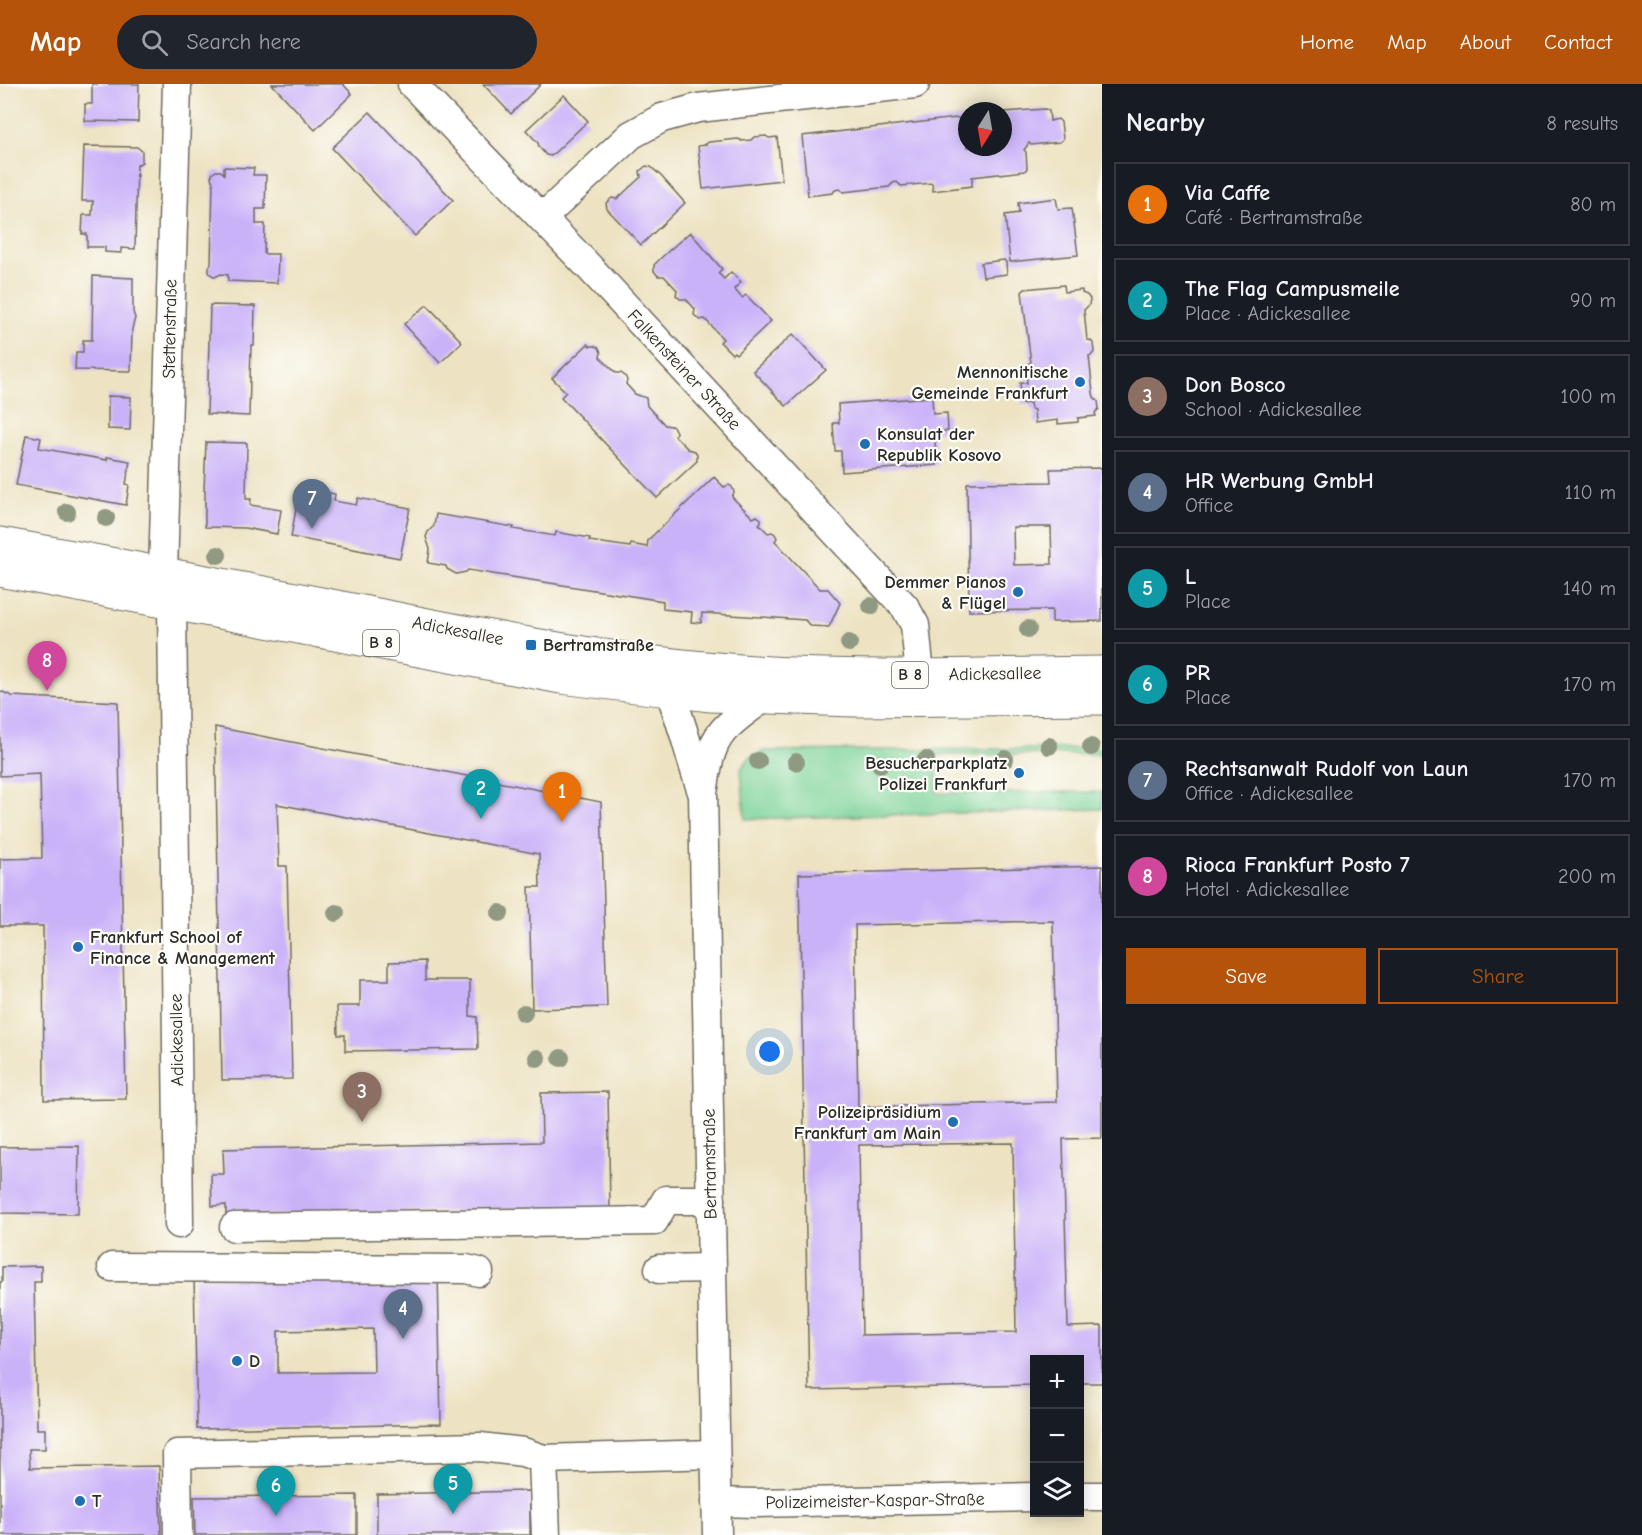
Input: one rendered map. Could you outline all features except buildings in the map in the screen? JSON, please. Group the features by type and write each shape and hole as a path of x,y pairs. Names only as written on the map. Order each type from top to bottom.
{"main road":[{"name":"Adickesallee","path":"0,544 167,588 561,677 711,695 764,698 853,700 1102,698"},
{"name":"Adickesallee","path":"0,570 167,588 454,630 592,655 728,670 814,675 1102,673"}],"street":[{"name":"Stettenstraße","path":"167,588 177,84"},
{"name":"Falkensteiner Straße","path":"412,84 590,268 905,607 915,625 920,675"},
{"path":"542,218 631,135 662,118 698,108 915,84"},
{"name":"Adickesallee","path":"167,588 179,1224"},
{"name":"Bertramstraße","path":"669,690 703,794"},
{"name":"Bertramstraße","path":"717,1535 703,794 707,766 716,740 724,730 764,698"},
{"path":"234,1227 654,1221 666,1200 711,1200"},
{"path":"112,1267 466,1269 480,1272"},
{"path":"659,1269 712,1268"},
{"path":"178,1535 177,1454 480,1447 523,1452 543,1459 715,1454"},
{"path":"543,1459 546,1535"},
{"path":"1084,1496 1102,1496"},
{"name":"Polizeimeister-Kaspar-Straße","path":"716,1502 1030,1497"}],"green space":[{"path":"1102,748 1102,754 937,755 937,793 1102,792 1102,809 745,819 741,769 750,757 764,751"}],"place":[{"name":"Mennonitische Gemeinde Frankfurt","path":"1080,382"},
{"name":"Konsulat der Republik Kosovo","path":"865,444"},
{"name":"Rechtsanwalt Rudolf von Laun","path":"312,529"},
{"name":"Demmer Pianos & Flügel","path":"1018,592"},
{"name":"Bertramstraße","path":"531,645"},
{"name":"Rioca Frankfurt Posto 7","path":"47,691"},
{"name":"Besucherparkplatz Polizei Frankfurt","path":"1019,773"},
{"name":"The Flag Campusmeile","path":"481,819"},
{"name":"Via Caffe","path":"562,822"},
{"name":"Frankfurt School of Finance & Management","path":"78,947"},
{"name":"Don Bosco","path":"362,1122"},
{"name":"Polizeipräsidium Frankfurt am Main","path":"953,1122"},
{"name":"HR Werbung GmbH","path":"403,1339"},
{"name":"D","path":"237,1361"},
{"name":"T","path":"80,1501"},
{"name":"L","path":"453,1514"},
{"name":"PR","path":"276,1516"}]}
